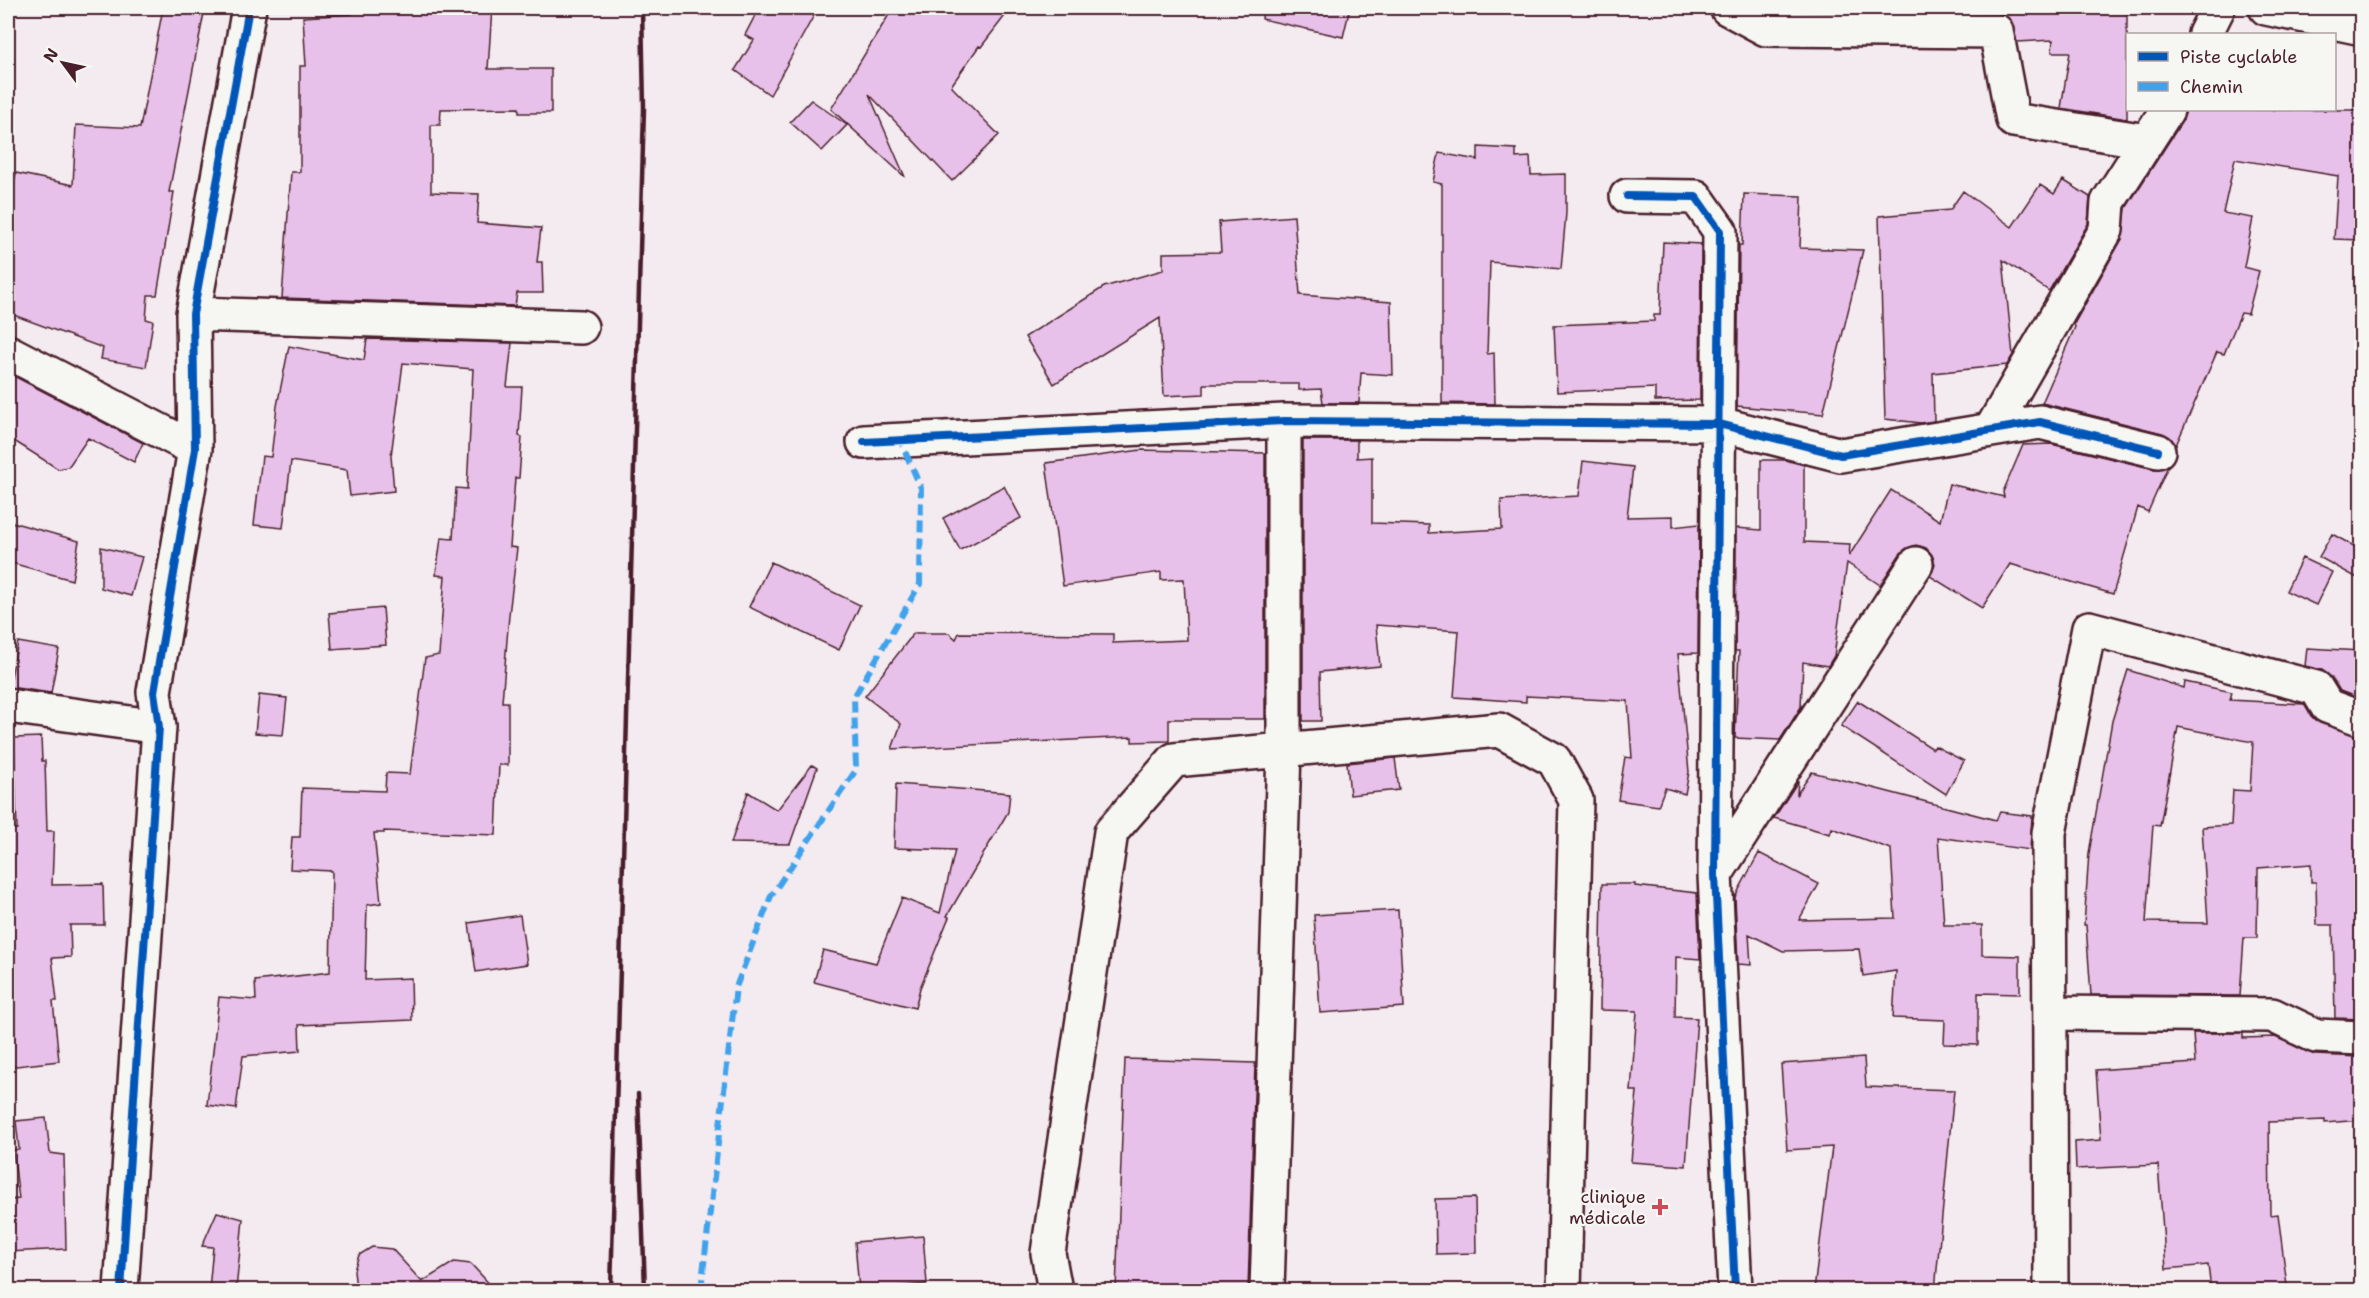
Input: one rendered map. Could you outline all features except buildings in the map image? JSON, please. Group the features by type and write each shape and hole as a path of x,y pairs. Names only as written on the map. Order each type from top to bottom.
{"street":[{"path":"121,1290 159,727 154,692 195,449 193,314 249,8"},
{"path":"1727,8 1766,29 1996,31 2013,120 2146,141"},
{"path":"2206,33 2218,8"},
{"path":"2266,8 2361,28"},
{"path":"1991,430 2106,230 2108,202 2166,111"},
{"path":"1627,196 1696,197 1720,231 1715,876 1735,1290"},
{"path":"193,314 581,327"},
{"path":"8,352 195,449"},
{"path":"864,442 1284,421 1719,424 1841,455 2040,422 2158,451"},
{"path":"1267,1290 1284,751 1284,421"},
{"path":"1715,876 1916,564"},
{"path":"2051,1290 2049,833 2089,628 2316,688 2327,706 2361,719"},
{"path":"8,706 159,727"},
{"path":"1055,1290 1048,1252 1110,832 1174,760 1499,730 1554,760 1576,800 1564,1290"},
{"path":"2050,1013 2272,1015 2316,1036 2361,1038"}],"railway":[{"path":"611,1290 644,108 642,8"},
{"path":"638,1094 645,1290"}],"marked path":[{"path":"701,1290 736,987 771,896 856,770 854,697 920,584 921,488 900,440"}],"cycle path":[{"path":"121,1290 159,727 154,692 195,449 193,314 249,8"},
{"path":"1627,196 1696,197 1720,231 1715,875 1735,1290"},
{"path":"864,442 1284,421 1719,424 1841,455 2040,422 2158,451"}],"place":[{"name":"clinique médicale","path":"1660,1207"}]}
